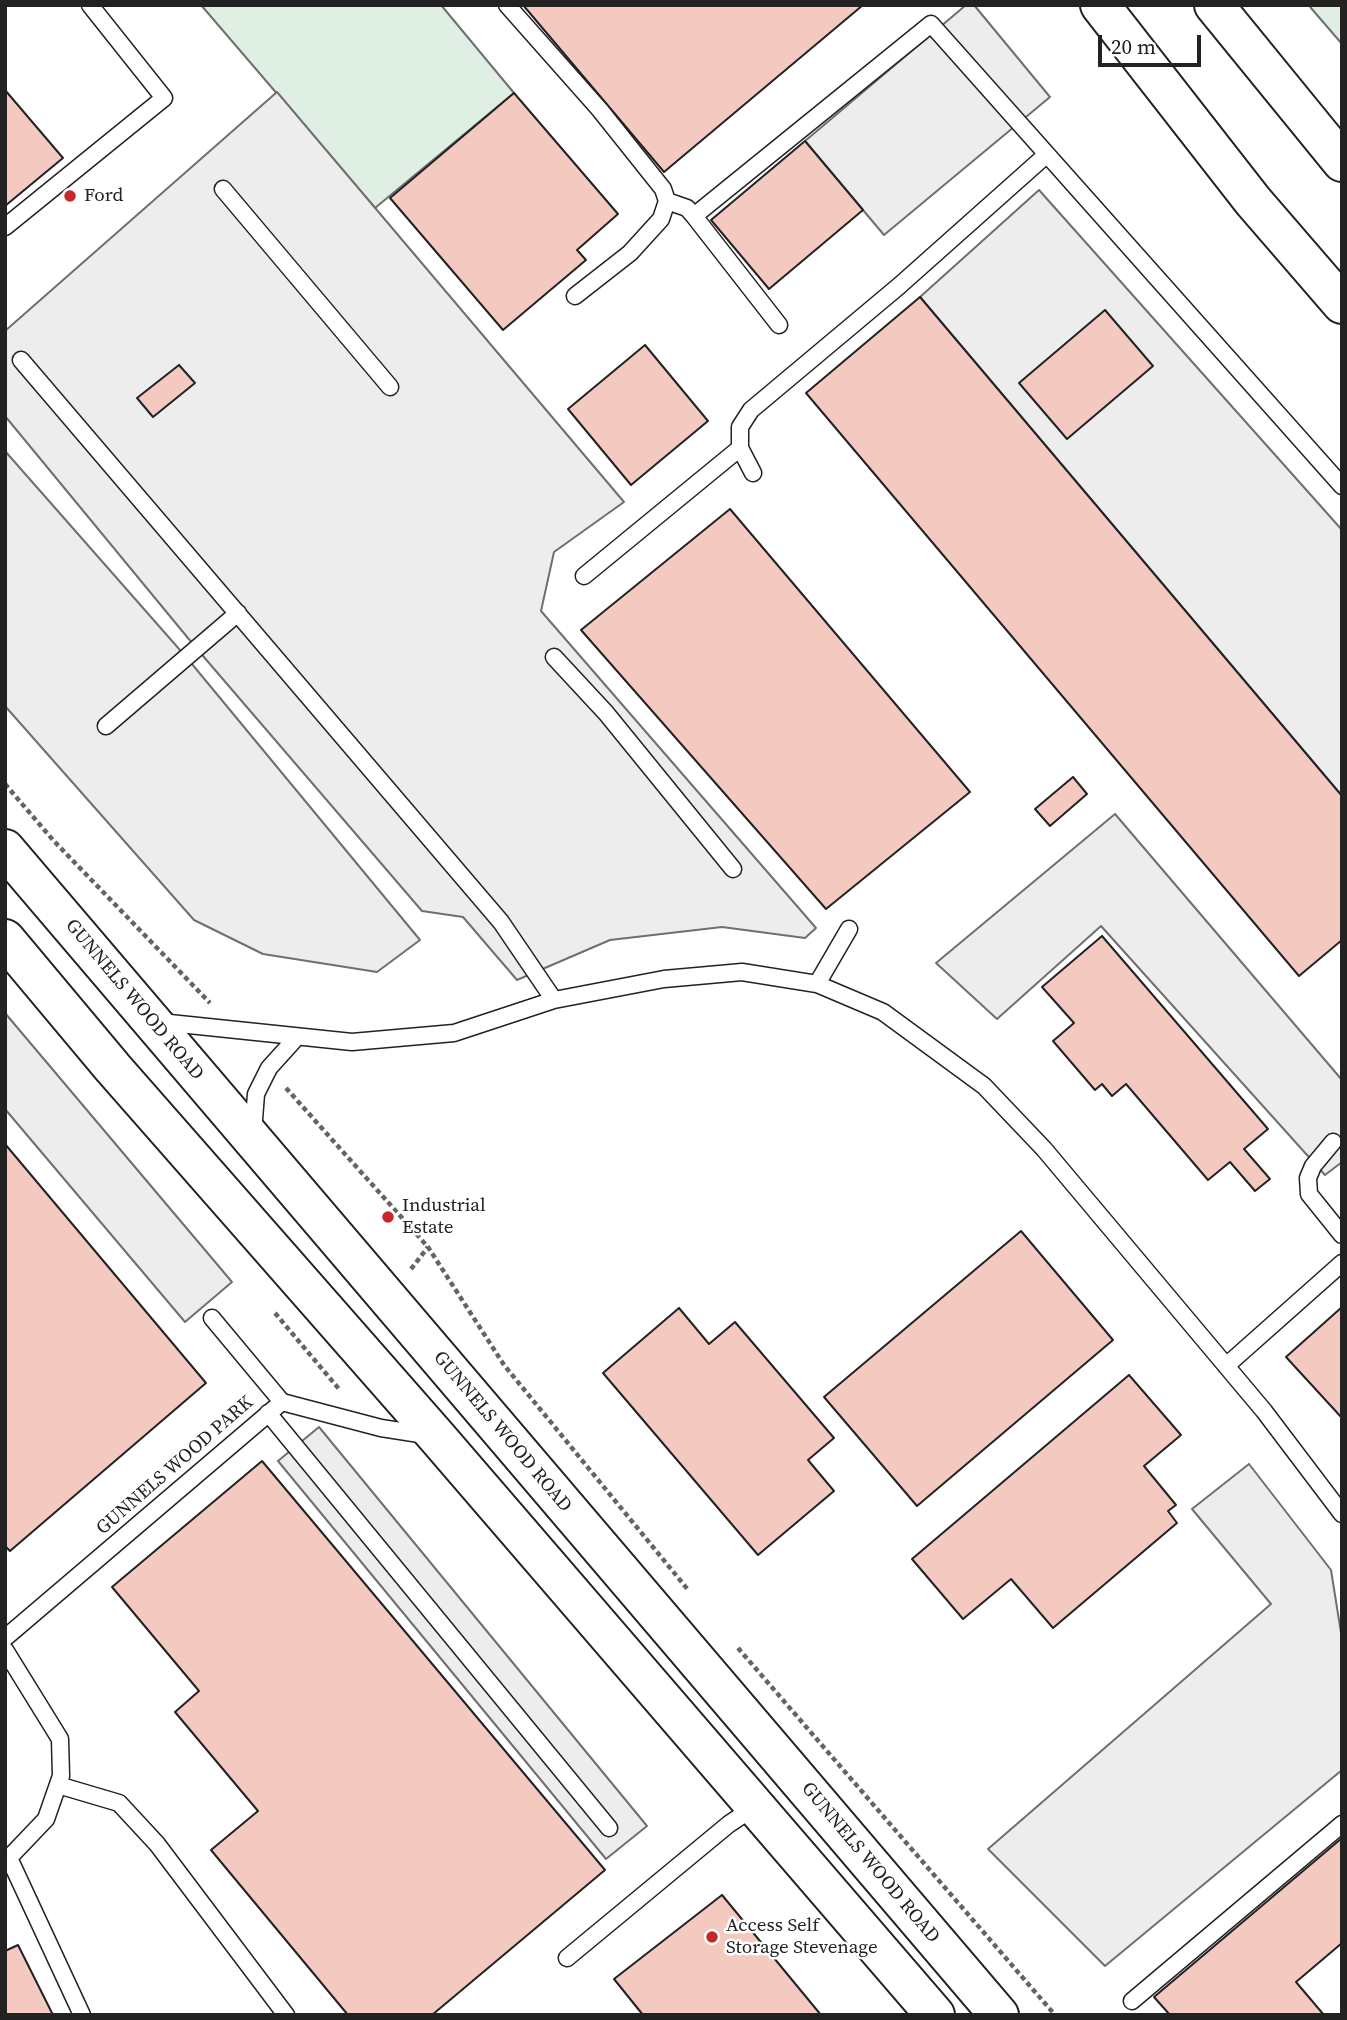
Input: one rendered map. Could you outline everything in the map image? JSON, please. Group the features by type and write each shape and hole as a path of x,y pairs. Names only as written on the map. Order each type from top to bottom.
{"main road":[{"path":"1100,5 1253,201 1342,304"},
{"path":"1214,5 1342,162"},
{"name":"GUNNELS WOOD ROAD","path":"5,849 999,2015"},
{"path":"5,939 113,1068 437,1437 934,2015"}],"lane":[{"path":"5,228 164,98 90,5"},
{"path":"507,5 600,110 663,189 667,201 661,219 630,253 575,296"},
{"path":"694,216 931,24 1045,156 1160,279 1342,486"},
{"path":"753,473 740,448 740,427 751,410 900,286 1045,156"},
{"path":"223,189 390,387"},
{"path":"667,201 687,208 779,326"},
{"path":"22,360 501,922 554,1000"},
{"path":"583,576 740,448"},
{"path":"106,726 238,613"},
{"path":"554,657 606,713 733,869"},
{"path":"817,984 849,929"},
{"path":"152,1021 352,1042 454,1033 554,1000 664,979 742,972 817,984 883,1012 984,1086 1044,1149 1226,1366 1342,1514"},
{"path":"252,1138 256,1094 269,1068 297,1037"},
{"path":"1333,1142 1313,1166 1308,1178 1309,1194 1342,1235"},
{"path":"1226,1366 1342,1262"},
{"path":"212,1318 282,1402"},
{"name":"GUNNELS WOOD PARK","path":"5,1638 282,1402 381,1428 437,1437"},
{"path":"268,1413 609,1828"},
{"path":"5,1650 60,1739 61,1776 46,1819 7,1861 82,2015"},
{"path":"58,1785 119,1803 157,1844 286,2015"},
{"path":"567,1958 755,1805"},
{"path":"1132,2001 1342,1824"}],"path":[{"path":"5,784 53,840 235,1030"},
{"path":"269,1068 428,1247 504,1365 693,1595"},
{"path":"416,1276 410,1268 428,1247"},
{"path":"738,1647 1055,2015"}],"green space":[{"path":"201,5 441,5 514,93 375,208"},
{"path":"1309,5 1342,5 1342,44 1311,8"}],"shaded area":[{"path":"966,5 974,5 1050,97 884,235 805,141"},
{"path":"277,92 624,502 554,552 541,611 816,928 805,938 722,927 610,940 517,980 463,917 422,911 197,649 5,416 5,331"},
{"path":"1039,190 1342,530 1342,796 920,297"},
{"path":"5,451 187,658 420,940 377,972 263,954 194,920 5,706"},
{"path":"1115,814 1342,1080 1342,1162 1325,1175 1101,926 997,1019 936,963"},
{"path":"5,1013 232,1282 185,1322 5,1109"},
{"path":"319,1427 647,1826 606,1859 278,1461"},
{"path":"1249,1464 1331,1570 1342,1639 1342,1770 1105,1966 988,1849 1271,1604 1192,1509"}],"building":[{"path":"523,5 863,5 664,172"},
{"path":"5,90 63,158 5,206"},
{"path":"514,93 618,214 577,250 586,260 503,330 390,198"},
{"path":"805,141 863,210 769,289 711,220"},
{"path":"920,297 1342,796 1342,940 1299,976 806,393"},
{"path":"1105,310 1153,366 1067,439 1019,383"},
{"path":"645,345 708,421 631,485 568,409"},
{"path":"179,365 195,383 153,417 137,398"},
{"path":"730,509 970,792 826,909 581,630"},
{"path":"1073,777 1087,794 1050,826 1035,809"},
{"path":"1102,936 1268,1129 1244,1149 1270,1179 1255,1191 1230,1162 1208,1180 1126,1084 1112,1096 1102,1084 1095,1090 1053,1041 1074,1023 1042,987"},
{"path":"5,1144 206,1383 10,1551 5,1546"},
{"path":"1021,1231 1113,1340 917,1506 824,1397"},
{"path":"1342,1307 1342,1418 1286,1357"},
{"path":"679,1308 709,1344 735,1322 834,1438 808,1460 834,1491 758,1555 603,1373"},
{"path":"1129,1375 1181,1435 1144,1466 1176,1505 1168,1511 1177,1523 1053,1628 1011,1579 963,1619 912,1559"},
{"path":"262,1461 605,1870 432,2015 348,2015 211,1850 258,1811 175,1712 199,1691 112,1587"},
{"path":"1342,1838 1342,1943 1296,1982 1324,2015 1170,2015 1154,1997"},
{"name":"Access Self Storage Stevenage","path":"722,1895 821,2015 643,2015 614,1979"},
{"path":"18,1945 53,2015 5,2015 5,1951"}],"place":[{"name":"Ford","path":"70,196"},
{"name":"Industrial Estate","path":"388,1217"},
{"name":"Access Self Storage Stevenage","path":"712,1937"}]}
